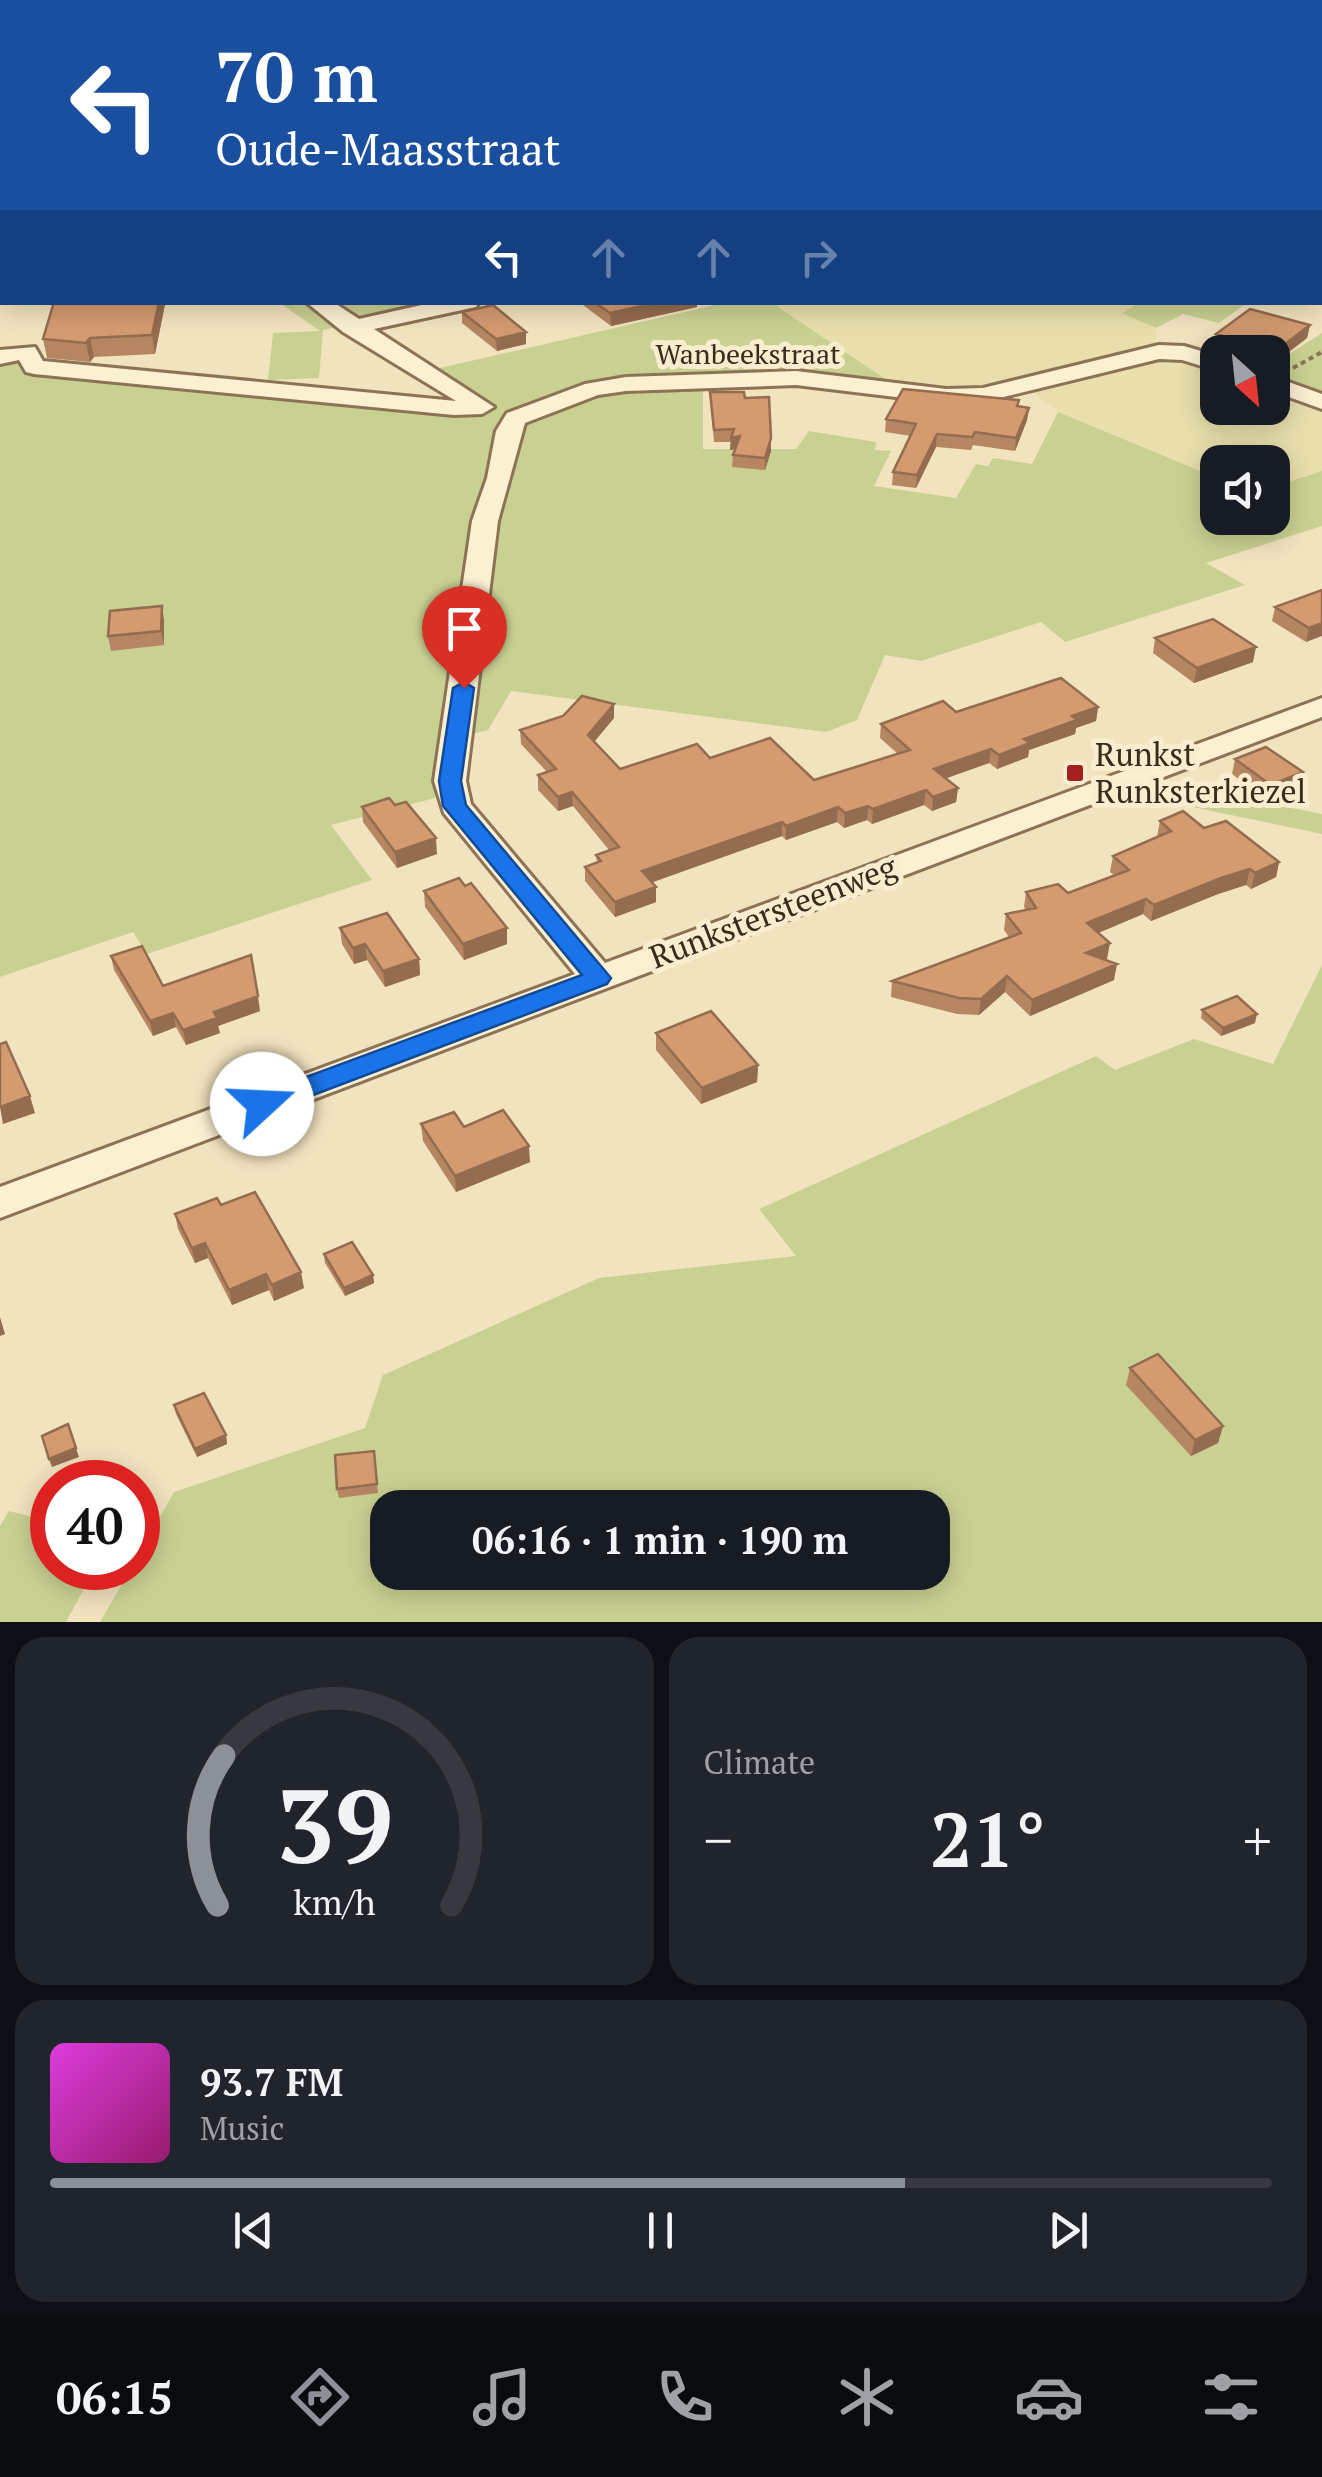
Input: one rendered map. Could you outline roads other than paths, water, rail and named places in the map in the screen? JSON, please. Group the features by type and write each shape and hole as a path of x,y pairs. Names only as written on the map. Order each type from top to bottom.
{"street":[{"path":"321,305 481,407 516,418 508,431 500,478 486,521 450,781 455,806 598,978"},
{"path":"351,327 454,305"},
{"path":"0,356 27,352 34,367 454,408 481,407"},
{"name":"Wanbeekstraat","path":"516,418 593,389 626,384 796,378 946,396 983,395 1159,352 1200,358"},
{"path":"1290,381 1322,402"},
{"name":"Runkstersteenweg","path":"0,1202 1322,707"}],"place":[{"name":"Runkst Runksterkiezel","path":"1075,773"}]}
